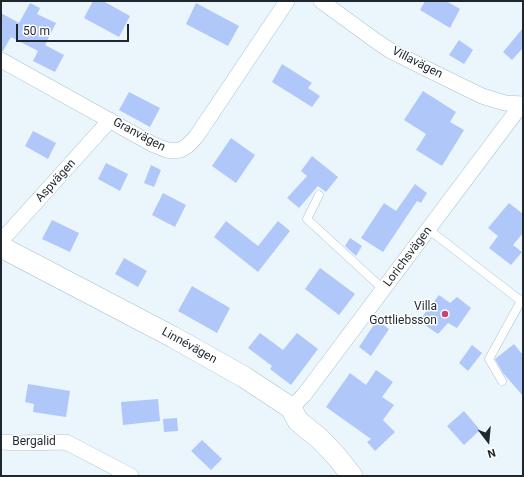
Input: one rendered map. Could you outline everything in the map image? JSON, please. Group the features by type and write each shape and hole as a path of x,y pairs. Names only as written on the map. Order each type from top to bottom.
{"street":[{"name":"Granvägen","path":"1,60 152,144 173,152 188,146 196,137 287,1"},
{"name":"Villavägen","path":"321,1 358,29 391,51 482,96 505,103 523,104"},
{"name":"Lorichsvägen","path":"291,408 304,395 523,104"},
{"name":"Aspvägen","path":"1,241 110,120"},
{"name":"Linnévägen","path":"1,247 173,336 244,377 291,408 298,421 320,439 352,476"},
{"name":"Bergalid","path":"1,442 66,442 131,476"}],"lane":[{"path":"319,195 308,219 383,290"},
{"path":"428,229 522,300 489,359 502,381"}],"building":[{"path":"93,1 103,1 130,16 119,37 84,18"},
{"path":"425,1 446,1 460,9 450,28 420,10"},
{"path":"30,3 40,8 37,14 56,23 45,45 64,55 55,72 33,61 38,51 11,37 3,51 1,51 1,13 19,23"},
{"path":"196,3 239,26 228,46 186,24"},
{"path":"523,28 523,48 512,60 503,52"},
{"path":"459,40 473,50 464,64 449,55"},
{"path":"282,64 312,83 308,88 320,96 312,107 272,82"},
{"path":"423,91 456,112 450,122 464,130 442,166 416,150 426,134 404,120"},
{"path":"129,92 160,108 150,127 119,110"},
{"path":"33,131 56,143 48,159 25,146"},
{"path":"231,138 255,155 236,183 212,166"},
{"path":"312,156 338,177 326,192 318,186 299,208 287,198 307,176 301,171"},
{"path":"106,163 128,174 120,191 98,179"},
{"path":"151,165 161,170 154,187 144,183"},
{"path":"415,184 427,193 421,203 417,201 383,252 361,238 384,203 396,211"},
{"path":"163,193 186,205 175,227 152,215"},
{"path":"509,203 523,214 523,233 513,245 522,252 511,265 489,248 498,236 488,228"},
{"path":"52,220 79,233 70,252 42,239"},
{"path":"226,221 258,246 278,221 290,231 258,272 214,237"},
{"path":"350,238 362,246 356,256 345,246"},
{"path":"124,258 147,271 138,287 115,274"},
{"path":"320,268 355,294 339,315 305,289"},
{"path":"192,286 230,308 217,333 178,311"},
{"name":"Villa Gottliebsson","path":"439,295 450,303 457,297 471,308 457,328 448,323 438,334 419,321"},
{"path":"377,320 389,329 371,356 359,347"},
{"path":"260,333 283,350 297,333 318,349 291,385 270,369 272,366 248,348"},
{"path":"514,344 523,355 523,396 503,373 495,359"},
{"path":"472,345 482,353 468,371 459,363"},
{"path":"376,370 393,382 382,397 394,405 383,420 395,432 375,451 367,442 371,439 326,407 350,373 366,385"},
{"path":"28,384 70,391 66,417 33,412 34,404 25,402"},
{"path":"158,399 160,421 123,425 121,402"},
{"path":"464,411 480,430 464,445 447,426"},
{"path":"177,418 178,431 164,432 163,419"},
{"path":"202,440 222,459 211,470 191,451"}],"place":[{"name":"Villa Gottliebsson","path":"445,314"}]}
